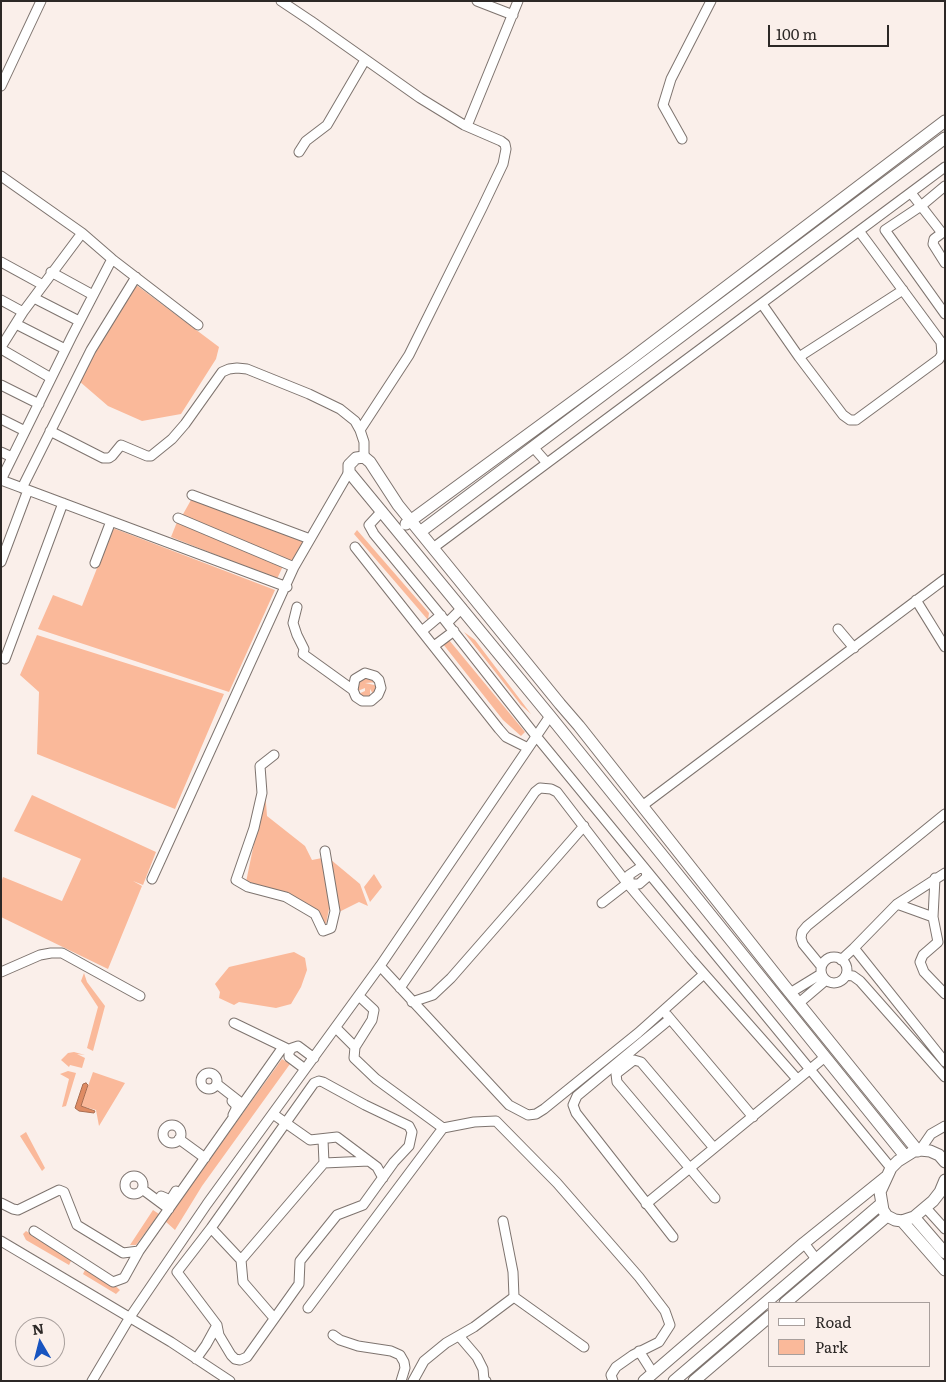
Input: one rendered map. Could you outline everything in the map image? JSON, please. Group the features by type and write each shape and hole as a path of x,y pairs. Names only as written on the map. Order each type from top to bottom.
{"street":[{"path":"1,86 41,1"},
{"path":"281,1 312,20 420,98 467,126 504,144 506,154 503,164 409,355 360,430"},
{"path":"467,126 518,1"},
{"path":"682,139 663,105 672,80 711,1"},
{"path":"479,2 512,15"},
{"path":"299,152 306,141 327,125 365,60"},
{"path":"398,530 627,362 945,121"},
{"path":"420,532 945,138"},
{"path":"433,548 859,231 911,193 943,173"},
{"path":"1,176 82,232 112,258 198,325"},
{"path":"945,186 921,206 885,230 945,314"},
{"path":"911,193 942,233 934,239 933,244 945,263"},
{"path":"762,304 799,357 850,420 856,420 940,359 942,354 941,342 859,231"},
{"path":"51,378 1,348 23,312 82,232"},
{"path":"112,258 1,480 287,587"},
{"path":"1,262 43,285"},
{"path":"52,272 93,295"},
{"path":"1,562 25,489 50,431 91,350 136,277"},
{"path":"799,357 903,290"},
{"path":"34,298 79,322"},
{"path":"1,300 23,312"},
{"path":"16,324 65,349"},
{"path":"50,431 103,458 112,456 121,445 151,456 172,439 185,424 222,372 237,368 246,369 327,402 348,415 355,421 360,430 364,442 364,457"},
{"path":"1,385 38,404"},
{"path":"1,419 25,431"},
{"path":"534,447 547,463"},
{"path":"1,452 12,458"},
{"path":"152,879 287,587 294,567 349,472 349,465 356,458 364,457 370,462 398,505 580,726 790,993 919,1150"},
{"path":"349,472 550,716 905,1156"},
{"path":"192,495 310,539"},
{"path":"5,658 63,503"},
{"path":"382,511 370,521 370,528 536,736 810,1069 889,1173"},
{"path":"178,518 294,567"},
{"path":"95,563 111,521"},
{"path":"355,547 502,733 514,742 528,748"},
{"path":"642,806 945,579"},
{"path":"916,600 945,647"},
{"path":"297,608 293,623 304,649 304,654 353,690"},
{"path":"422,632 462,608"},
{"path":"838,629 854,648"},
{"path":"434,646 454,631"},
{"path":"92,1381 130,1317 207,1204 360,996 550,716"},
{"path":"274,755 260,766 262,793 254,828 236,880 248,887 286,897 315,914 323,931 331,928 335,911 325,851"},
{"path":"400,988 535,792 540,788 551,789 557,792 704,974 797,1079"},
{"path":"799,1004 823,973 826,960 838,958 841,960 846,967 846,975 837,983 829,982 823,973 804,944 802,932 945,814"},
{"path":"412,1002 433,995 451,978 584,826"},
{"path":"602,903 628,882 629,875 642,868 647,871"},
{"path":"682,879 694,871"},
{"path":"841,960 897,904 945,873"},
{"path":"935,878 933,917 942,946 923,954 920,962 924,972 945,994"},
{"path":"897,904 933,917"},
{"path":"854,948 945,1062"},
{"path":"1,972 40,955 52,952 62,953 140,996"},
{"path":"380,966 509,1105 528,1115 536,1114 544,1109 664,1010 704,974"},
{"path":"790,993 823,973"},
{"path":"846,975 853,976 860,981 945,1077"},
{"path":"360,996 374,1010 372,1020 355,1047 354,1058 376,1079 443,1128"},
{"path":"664,1010 753,1117"},
{"path":"670,1019 578,1096 573,1105 576,1114 673,1237"},
{"path":"234,1023 287,1048 298,1046 314,1058"},
{"path":"336,1028 355,1047"},
{"path":"287,1048 290,1058 305,1069"},
{"path":"161,1196 171,1199 287,1048"},
{"path":"646,1204 825,1057"},
{"path":"714,1148 641,1062 634,1060 616,1074 617,1082 715,1198"},
{"path":"319,1080 410,1126 412,1132 410,1146 394,1162 362,1205 336,1215 300,1261 299,1284 247,1356 240,1360 235,1359 220,1335 216,1324 177,1272 211,1228 285,1124 314,1083 319,1080"},
{"path":"217,1084 243,1104"},
{"path":"34,1231 112,1282 124,1278 139,1251 236,1109 236,1105 232,1101"},
{"path":"273,1114 310,1140 337,1137 377,1167 383,1178"},
{"path":"308,1308 443,1128 474,1122 496,1121 556,1183 639,1276 665,1311 670,1325 659,1342 616,1367 611,1374 613,1381"},
{"path":"919,1150 931,1134 945,1126"},
{"path":"180,1139 204,1156"},
{"path":"241,1260 324,1163 323,1140"},
{"path":"943,1156 930,1151 919,1150 898,1161 889,1173 880,1192 881,1204 887,1216 895,1220 902,1221 914,1217 926,1208 942,1190 945,1180"},
{"path":"324,1163 369,1161"},
{"path":"644,1381 804,1243 889,1173"},
{"path":"142,1189 169,1209"},
{"path":"1,1203 18,1210 59,1190 64,1192 77,1225 123,1254 139,1251"},
{"path":"674,1381 881,1204"},
{"path":"926,1208 945,1229"},
{"path":"786,1302 887,1216"},
{"path":"914,1217 945,1252"},
{"path":"503,1221 513,1272 514,1297"},
{"path":"902,1221 945,1270"},
{"path":"211,1228 241,1260 243,1282 274,1318"},
{"path":"1,1240 130,1317 230,1381"},
{"path":"804,1243 816,1259"},
{"path":"413,1381 424,1361 446,1343 474,1327 514,1297"},
{"path":"514,1297 584,1346"},
{"path":"694,1381 768,1318"},
{"path":"196,1359 206,1345 216,1324"},
{"path":"333,1335 340,1340 358,1346 391,1351 400,1355 406,1368 401,1381"},
{"path":"459,1336 477,1357 483,1369 484,1381"},
{"path":"639,1352 653,1373"}],"green space":[{"path":"135,284 219,347 216,359 181,414 142,421 108,406 79,381"},
{"path":"191,500 198,500 304,542 294,563 182,516"},
{"path":"177,522 283,566 277,579 171,537"},
{"path":"113,528 275,590 229,692 38,629 53,595 82,606"},
{"path":"357,530 429,613 428,620 354,534"},
{"path":"464,632 475,640 531,714 521,705"},
{"path":"37,635 224,694 175,809 37,754 39,692 20,675"},
{"path":"449,640 525,732 521,736 503,720 443,644"},
{"path":"363,674 379,682 365,683 379,686 375,697 370,689 370,699 356,695 365,691 365,688 355,692 358,678"},
{"path":"265,790 267,816 305,846 312,860 322,858 330,904 326,924 287,895 246,882"},
{"path":"32,795 156,852 143,885 133,881 142,886 108,969 1,917 1,883 3,877 62,901 81,859 14,831"},
{"path":"330,859 360,884 368,906 359,902 339,912"},
{"path":"374,874 382,887 370,902 364,887"},
{"path":"294,952 305,958 307,970 301,987 291,1004 276,1008 239,1002 234,1005 219,998 220,992 215,984 229,967"},
{"path":"84,973 87,982 105,1006 93,1051 87,1048 98,1007 81,981"},
{"path":"74,1052 85,1055 77,1054 85,1058 82,1068 70,1065 69,1067 61,1060 68,1053"},
{"path":"282,1059 290,1064 202,1186 175,1230 165,1221"},
{"path":"68,1071 76,1073 66,1106 62,1107 69,1079 60,1074"},
{"path":"93,1072 125,1083 99,1126 96,1110 81,1106"},
{"path":"26,1132 45,1168 42,1171 20,1136"},
{"path":"153,1210 159,1214 136,1245 130,1245"},
{"path":"26,1231 72,1259 69,1265 26,1240 23,1234"},
{"path":"89,1269 120,1290 116,1294 83,1274 85,1270"}],"shaded area":[{"path":"86,1083 88,1085 81,1106 95,1111 94,1113 79,1111 75,1108 83,1084"}]}
